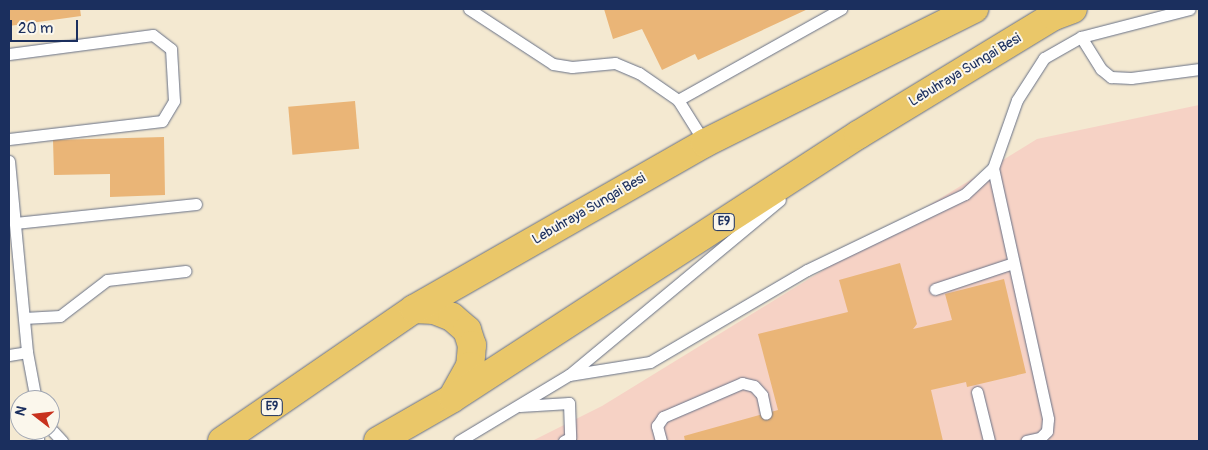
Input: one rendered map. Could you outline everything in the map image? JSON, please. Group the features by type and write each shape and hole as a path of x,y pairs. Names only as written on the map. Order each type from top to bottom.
{"highway":[{"name":"Lebuhraya Sungai Besi","path":"222,441 414,309 705,143 974,9"},
{"name":"Lebuhraya Sungai Besi","path":"378,441 453,398 858,135 1054,16 1074,9"},
{"path":"414,309 434,310 452,317 467,330 472,345 470,366 453,398"}],"lane":[{"path":"469,9 552,64 572,67 615,63 639,73 678,100 705,143"},
{"path":"678,100 841,9"},
{"path":"569,375 650,362 807,270 965,194 993,168 1017,100 1044,58 1081,37 1189,9"},
{"path":"9,54 153,35 171,49 174,101 162,121 9,139"},
{"path":"1081,37 1101,69 1111,78 1131,78 1199,69"},
{"path":"459,441 569,375 858,135"},
{"path":"9,160 27,352 34,390"},
{"path":"993,168 1048,419 1046,431 1040,438 1026,441"},
{"path":"15,223 196,204"},
{"path":"936,289 1013,263"},
{"path":"24,318 60,316 107,280 185,272"},
{"path":"9,355 27,352"},
{"path":"661,441 657,426 663,417 742,383 754,386 762,395 766,414"},
{"path":"977,392 989,441"},
{"path":"516,407 569,403 570,438 564,441"}],"shaded area":[{"path":"1199,105 1199,441 532,441 602,406 1037,139"}],"building":[{"path":"9,9 80,9 81,16 9,26"},
{"path":"604,9 808,9 698,60 695,54 662,70 642,29 613,39"},
{"path":"355,101 359,149 292,155 288,107"},
{"path":"164,137 165,195 110,197 110,174 54,175 53,140"},
{"path":"900,263 917,324 913,329 952,320 945,294 1004,279 1026,373 967,387 966,382 931,390 943,441 685,441 684,436 778,410 758,334 848,312 839,280"}]}
